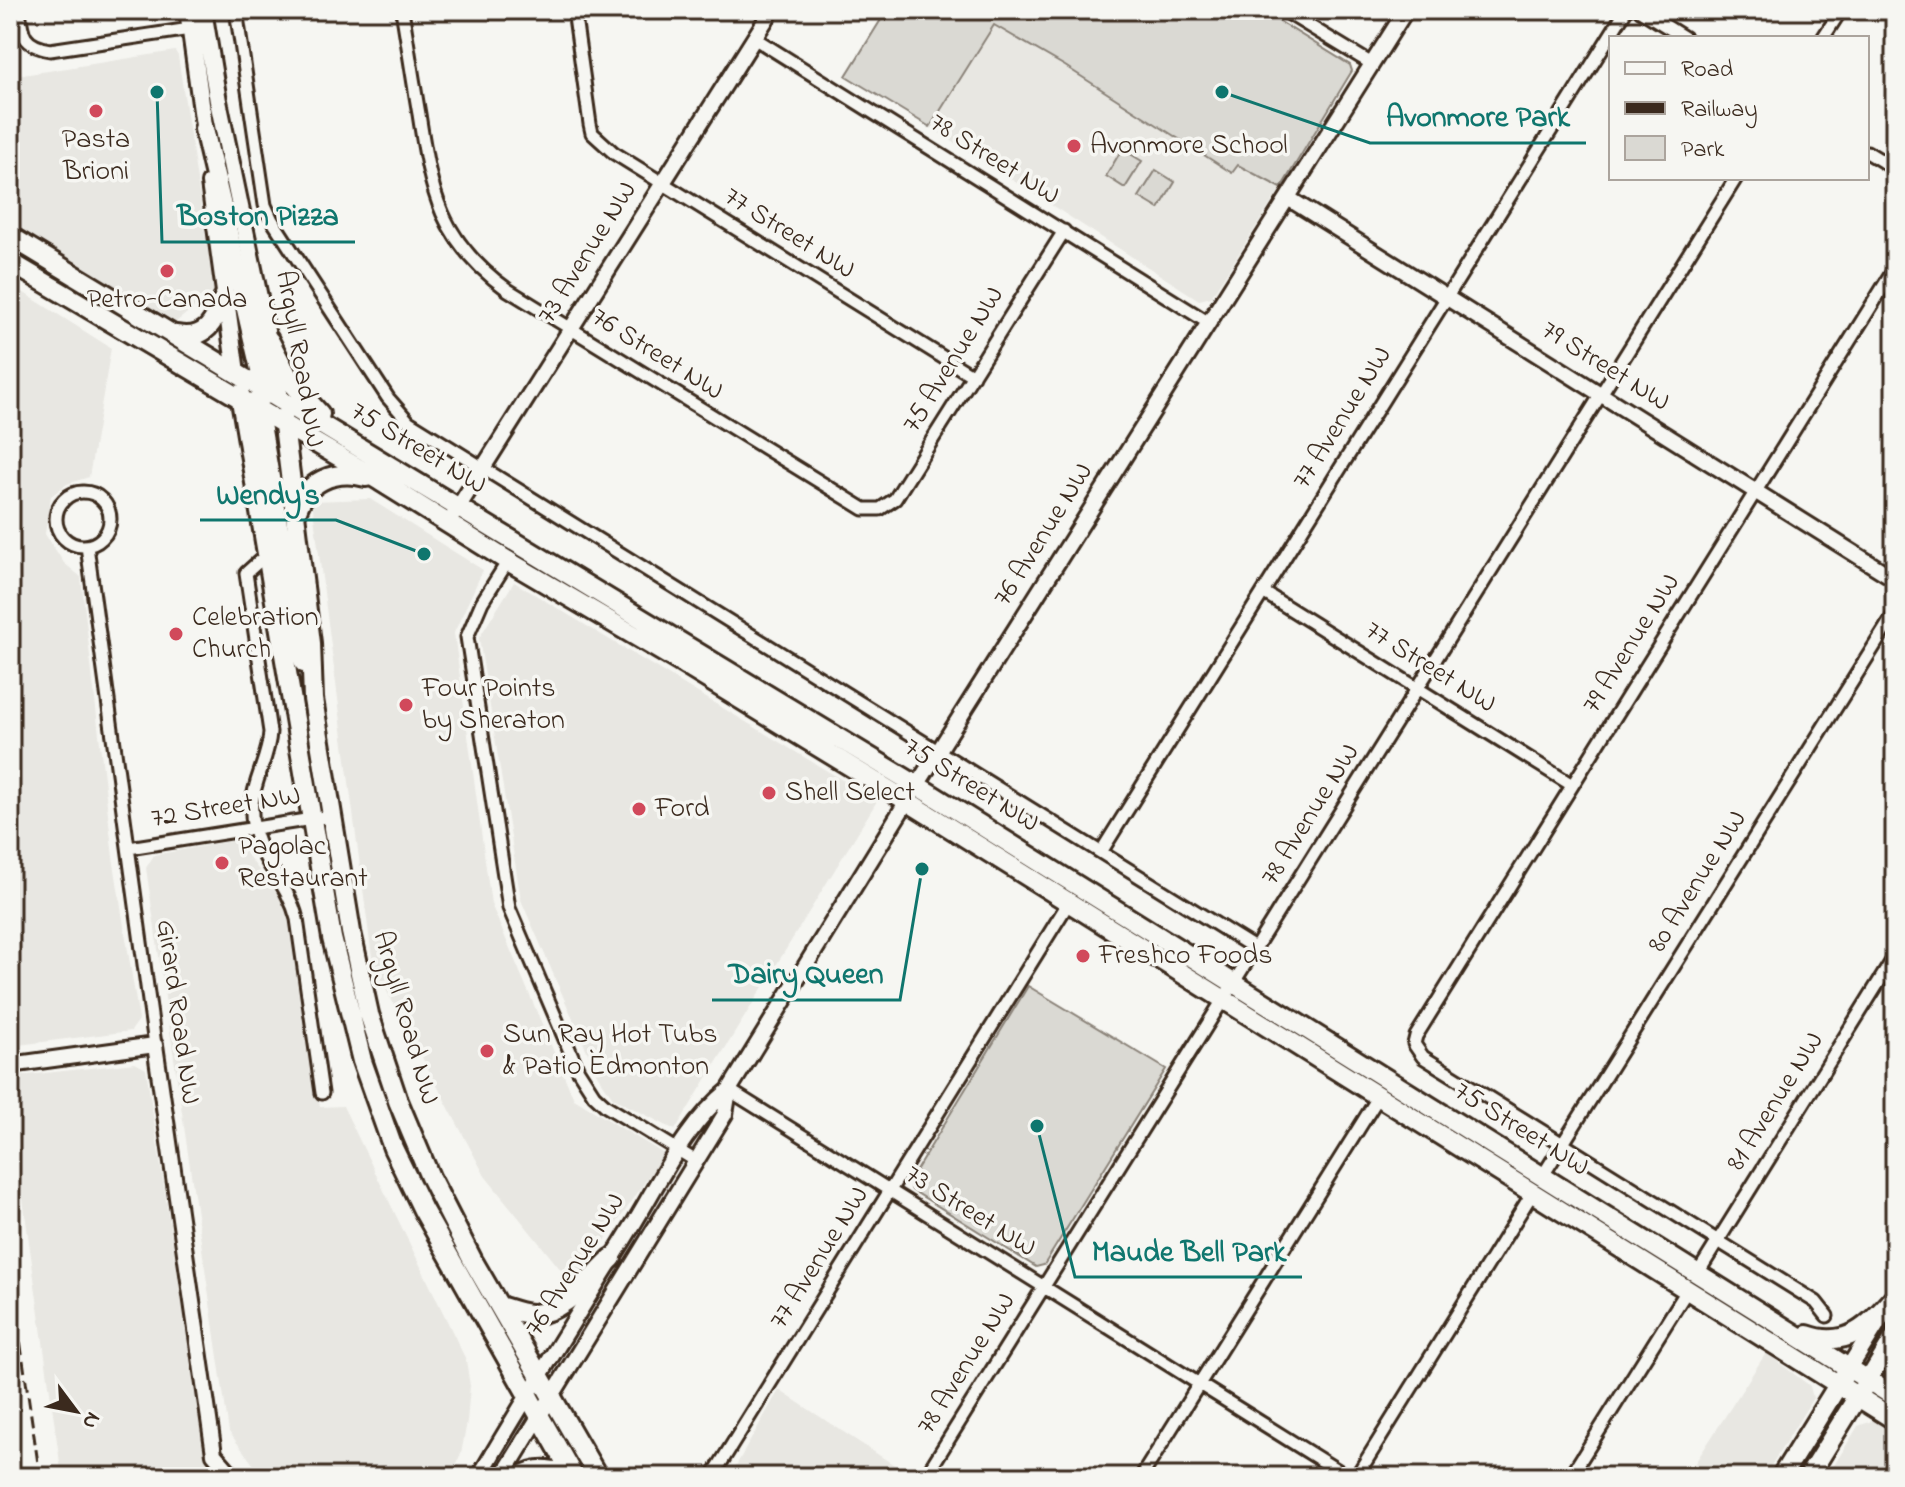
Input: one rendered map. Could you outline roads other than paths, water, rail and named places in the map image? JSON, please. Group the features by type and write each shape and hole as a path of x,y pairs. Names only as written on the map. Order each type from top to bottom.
{"main road":[{"name":"Argyll Road NW","path":"188,10 199,22 269,340 272,394 284,424 311,643 313,699 358,971 382,1055 413,1141 430,1177 598,1477"},
{"name":"Argyll Road NW","path":"199,22 204,129 224,297 236,372 248,404 266,555 339,978 382,1119 423,1210 574,1477"},
{"path":"204,129 272,394"},
{"name":"75 Street NW","path":"10,236 459,506 912,793 1069,902 1379,1096 1698,1273 1895,1397"},
{"name":"75 Street NW","path":"10,262 380,481 508,561 1235,983 1538,1184 1688,1289 1895,1420"},
{"path":"171,333 188,337 201,334 215,320 224,297"},
{"path":"269,340 291,382 335,431"},
{"path":"248,404 262,430 295,626 313,699"},
{"path":"296,517 305,494 315,483 330,477 354,474 380,481"},
{"path":"500,1306 535,1314 559,1306 612,1258"},
{"path":"1776,1322 1817,1339 1840,1338 1867,1326 1895,1295"},
{"path":"1781,1477 1895,1295"},
{"path":"1808,1477 1895,1335"},
{"path":"1895,1351 1895,1370"},
{"path":"520,1477 544,1469 574,1477"}],"street":[{"path":"19,10 22,36 35,48 50,50 199,22"},
{"name":"75 Street NW","path":"236,10 263,197 272,220 400,412 417,428 1256,949"},
{"name":"76 Street NW","path":"402,10 427,168 437,205 461,245 484,271 508,290 858,507 880,509"},
{"name":"77 Street NW","path":"574,10 590,124 592,133 602,144 662,185 973,376"},
{"name":"73 Avenue NW","path":"448,523 772,10"},
{"path":"1283,10 1372,64"},
{"name":"76 Avenue NW","path":"479,1477 539,1374 679,1150 708,1106 729,1090 912,793 1406,10"},
{"name":"77 Avenue NW","path":"1610,36 1626,10"},
{"path":"1640,10 1682,36"},
{"path":"1824,36 1841,10"},
{"name":"77 Avenue NW","path":"1101,852 1609,37"},
{"name":"78 Street NW","path":"754,38 1209,323"},
{"path":"1869,153 1895,169"},
{"name":"78 Avenue NW","path":"925,1477 1735,180"},
{"name":"79 Street NW","path":"1288,198 1895,579"},
{"name":"75 Avenue NW","path":"880,509 895,499 1064,231"},
{"name":"79 Avenue NW","path":"1415,1047 1416,1036 1895,268"},
{"path":"81,492 98,497 105,503 110,521 103,538 87,546 78,546 65,539 56,522 57,513 66,499 81,492"},
{"path":"519,544 482,602 467,637 509,908 541,989 585,1083 600,1102 696,1161"},
{"name":"Girard Road NW","path":"87,546 214,1454 234,1477"},
{"path":"266,555 246,573 270,732 268,752 252,803 254,827 261,855 290,899 297,919 322,1093"},
{"name":"77 Street NW","path":"1263,592 1572,785"},
{"name":"80 Avenue NW","path":"1356,1477 1895,613"},
{"name":"72 Street NW","path":"129,848 331,816"},
{"name":"77 Avenue NW","path":"712,1477 1069,902"},
{"name":"81 Avenue NW","path":"1698,1273 1895,956"},
{"path":"10,1065 155,1045"},
{"name":"75 Street NW","path":"1415,1047 1423,1057 1816,1302 1827,1316"},
{"name":"76 Avenue NW","path":"502,1477 725,1114 729,1090"},
{"name":"73 Street NW","path":"729,1090 1348,1477"},
{"path":"1141,1477 1379,1096"},
{"path":"1570,1477 1688,1289"}],"railway":[{"path":"10,1271 40,1477"}],"place":[{"name":"Boston Pizza","path":"157,92"},
{"name":"Avonmore Park","path":"1222,92"},
{"name":"Pasta Brioni","path":"96,111"},
{"name":"Avonmore School","path":"1074,146"},
{"name":"Petro-Canada","path":"167,271"},
{"name":"Wendy's","path":"424,554"},
{"name":"Celebration Church","path":"176,634"},
{"name":"Four Points by Sheraton","path":"406,705"},
{"name":"Shell Select","path":"769,793"},
{"name":"Ford","path":"639,809"},
{"name":"Pagolac Restaurant","path":"222,863"},
{"name":"Dairy Queen","path":"922,869"},
{"name":"Freshco Foods","path":"1083,956"},
{"name":"Sun Ray Hot Tubs & Patio Edmonton","path":"487,1051"},
{"name":"Maude Bell Park","path":"1037,1126"}]}
